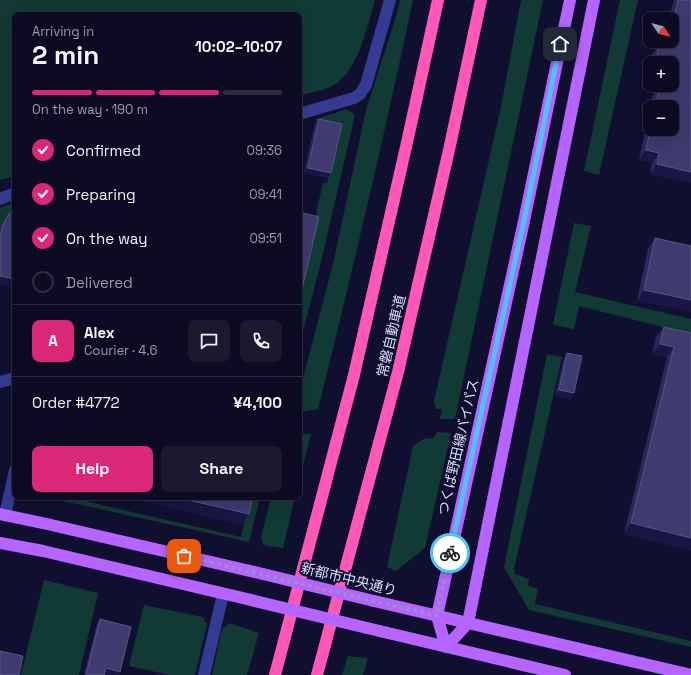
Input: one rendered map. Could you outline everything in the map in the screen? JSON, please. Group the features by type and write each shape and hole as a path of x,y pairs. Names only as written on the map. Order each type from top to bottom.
{"highway":[{"name":"常磐自動車道","path":"275,675 354,375 438,0"},
{"name":"常磐自動車道","path":"318,675 398,372 449,150 481,0"}],"main road":[{"name":"つくば野田線バイパス","path":"446,647 437,616 524,221 570,0"},
{"path":"446,647 468,623 594,0"},
{"name":"新都市中央通り","path":"2,515 55,525 691,675"},
{"path":"0,543 43,551 565,675"}],"street":[{"path":"302,113 354,98 360,94 366,85 390,0"},
{"path":"0,199 12,194"},
{"path":"0,382 12,379"},
{"path":"2,515 12,480"},
{"path":"204,675 223,594"}],"green space":[{"path":"0,0 375,0 365,35 349,71 341,80 332,86 320,91 302,94 302,12 12,12 12,177 0,180"},
{"path":"400,0 413,0 379,154 318,409 302,412 302,382 332,268 366,110"},
{"path":"521,0 543,0 455,419 440,419 442,409 436,409 434,401 501,107"},
{"path":"620,0 638,0 599,175 584,171"},
{"path":"346,109 355,115 320,266 302,335 302,274 323,183 327,183 341,128 314,120"},
{"path":"12,203 12,216 0,228 0,208"},
{"path":"574,223 591,226 575,292 691,319 691,334 579,306 574,329 553,325"},
{"path":"547,354 562,357 514,569 515,574 529,579 528,586 538,589 535,604 691,641 691,647 529,610 504,567"},
{"path":"437,432 451,433 425,548 396,571 387,567 413,446 425,438 433,439"},
{"path":"302,434 311,434 302,470"},
{"path":"59,500 80,500 241,537 249,500 259,500 249,542"},
{"path":"270,500 294,500 283,548 263,545 261,538"},
{"path":"44,580 98,593 79,675 21,675"},
{"path":"144,605 203,617 207,625 195,675 169,675 129,666"},
{"path":"229,623 259,633 247,675 212,675 222,629"},
{"path":"348,656 368,658 363,675 342,675"}],"building":[{"path":"678,0 691,0 691,172 657,164 659,153 646,150 649,136 679,136 679,100 657,100 658,92 679,92 679,56 657,56 658,48 679,48 679,12 676,12"},
{"path":"319,119 342,124 331,173 308,168"},
{"path":"12,211 12,278 0,276 0,238 3,225 8,215"},
{"path":"302,213 319,217 302,289"},
{"path":"655,238 691,246 691,300 644,290"},
{"path":"664,327 691,333 691,538 631,523 674,347 660,344"},
{"path":"567,353 582,356 574,393 559,390"},
{"path":"188,500 252,500 249,514"},
{"path":"100,619 131,627 120,672 106,668 104,675 86,675"},
{"path":"0,651 23,656 19,675 0,675"}],"way so far":[{"path":"184,556 437,616 450,553"}],"route":[{"path":"450,553 524,221 560,44"}]}
